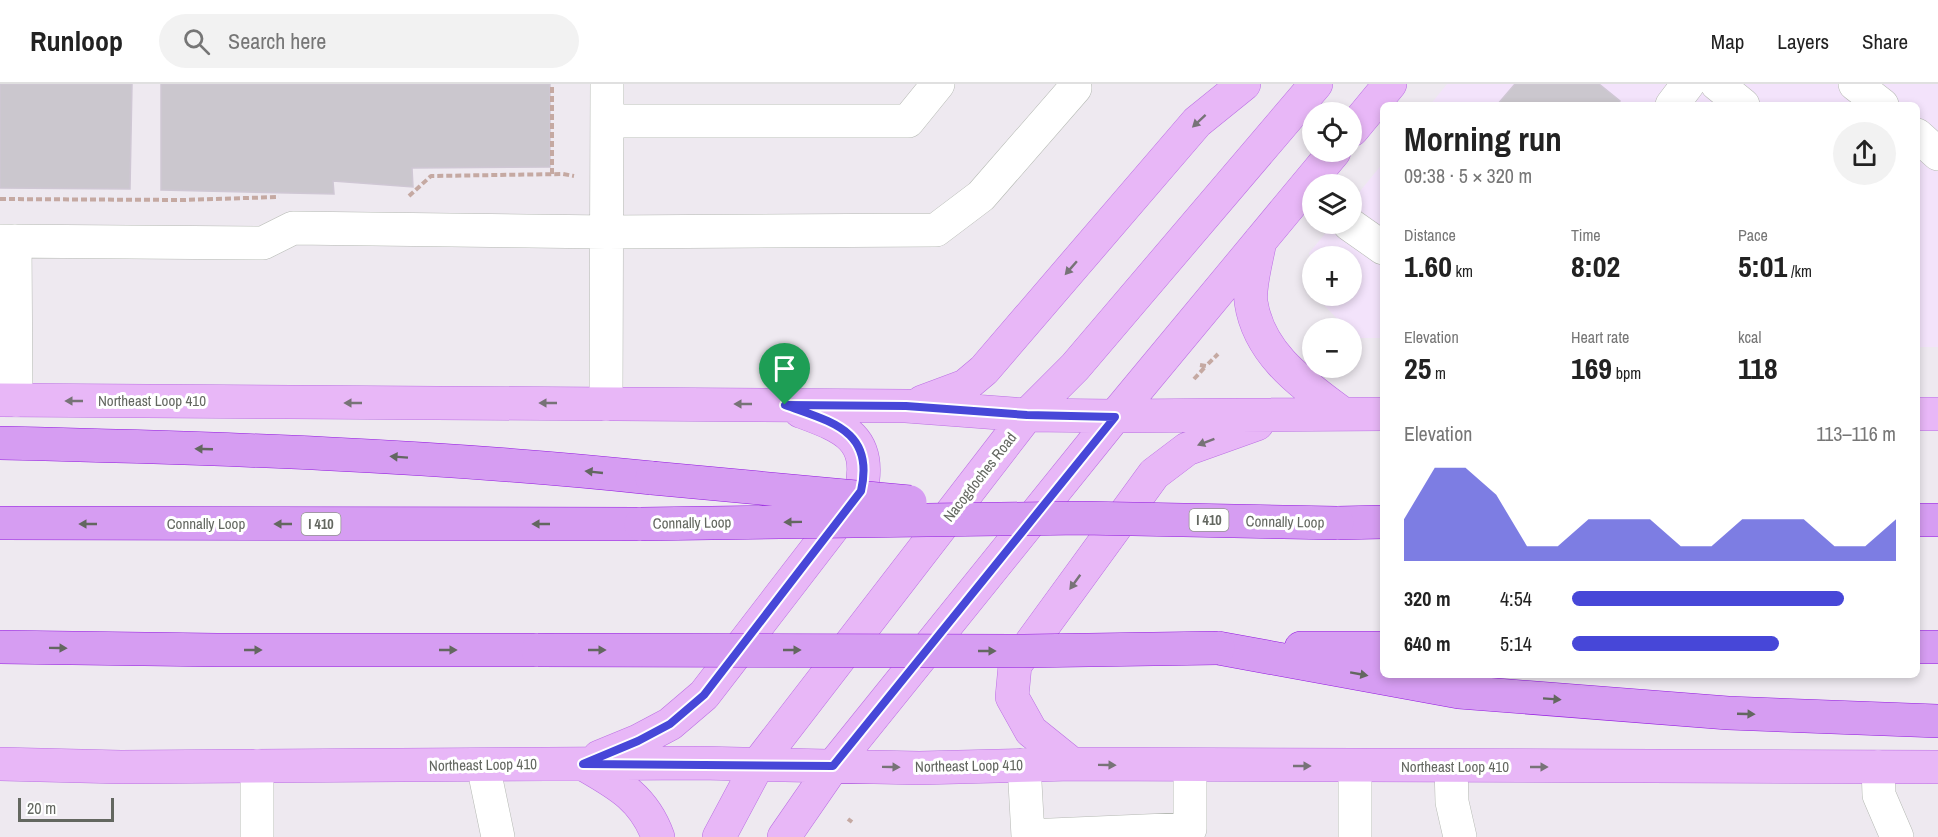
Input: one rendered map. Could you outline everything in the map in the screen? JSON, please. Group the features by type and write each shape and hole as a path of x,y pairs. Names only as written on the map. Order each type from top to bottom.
{"highway":[{"path":"0,443 333,453 549,467 1082,518"},
{"name":"Connally Loop","path":"0,524 641,524 1082,518 1380,522"},
{"path":"1920,520 1938,520"},
{"path":"0,647 216,650 1036,651 1380,648"},
{"path":"1920,647 1938,647"},
{"path":"1218,648 1380,678"},
{"path":"1382,678 1459,692 1728,713 1938,721"}],"main road":[{"path":"906,406 965,386 984,370 1197,122 1244,84"},
{"name":"Nacogdoches Road","path":"719,837 758,764 1027,415 1075,367 1316,84"},
{"path":"1362,120 1382,99"},
{"path":"784,837 833,766 1115,417 1260,241 1302,199"},
{"path":"1260,241 1251,300 1260,332 1279,362 1304,385 1343,414"},
{"name":"Northeast Loop 410","path":"8,400 906,406 1027,415 1115,417 1380,414"},
{"path":"583,764 638,741 670,724 704,695 861,491 865,472 862,452 850,434 832,423 785,405"},
{"path":"1920,414 1938,414"},
{"path":"1072,764 1031,731 1012,697 1015,664 1154,474 1188,449 1281,416"},
{"name":"Northeast Loop 410","path":"0,764 121,767 583,764 758,764 920,768 1072,764 1938,767"},
{"path":"583,764 626,789 645,812 658,837"}],"lane":[{"path":"606,404 607,84"},
{"path":"607,121 908,121 938,84"},
{"path":"1674,102 1688,84"},
{"path":"1717,84 1739,102"},
{"path":"8,400 7,241 263,243 293,228 607,232 936,230 981,196 1075,88"},
{"path":"1920,138 1938,154"},
{"path":"1362,233 1380,246"},
{"path":"483,765 498,837"},
{"path":"1024,765 1027,837 1190,829 1190,765"},
{"path":"257,766 257,837"},
{"path":"1355,766 1355,837"},
{"path":"1451,767 1452,802 1460,837"},
{"path":"1878,767 1879,795 1897,837"}],"path":[{"path":"552,84 552,174"},
{"path":"400,197 409,196 431,176 552,174 580,177"},
{"path":"0,199 182,200 290,197"},
{"path":"1194,379 1206,366"}],"shaded area":[{"path":"1447,84 1938,84 1938,347 1920,347 1920,102 1432,102"},
{"path":"1380,167 1380,338 1362,338 1362,318 1336,318 1325,306 1362,306 1362,246 1315,246 1325,234 1362,234 1362,189"}],"building":[{"path":"0,84 132,84 130,189 0,188"},
{"path":"161,84 550,84 550,167 412,168 413,187 333,181 334,194 161,190"},
{"path":"1515,84 1599,84 1620,101 1620,102 1500,102"}],"route":[{"path":"785,405 906,406 1027,415 1115,417 833,766 700,763 583,764 638,741 670,724 704,695 861,491 865,472 862,452 850,434 832,423 785,405"}]}
